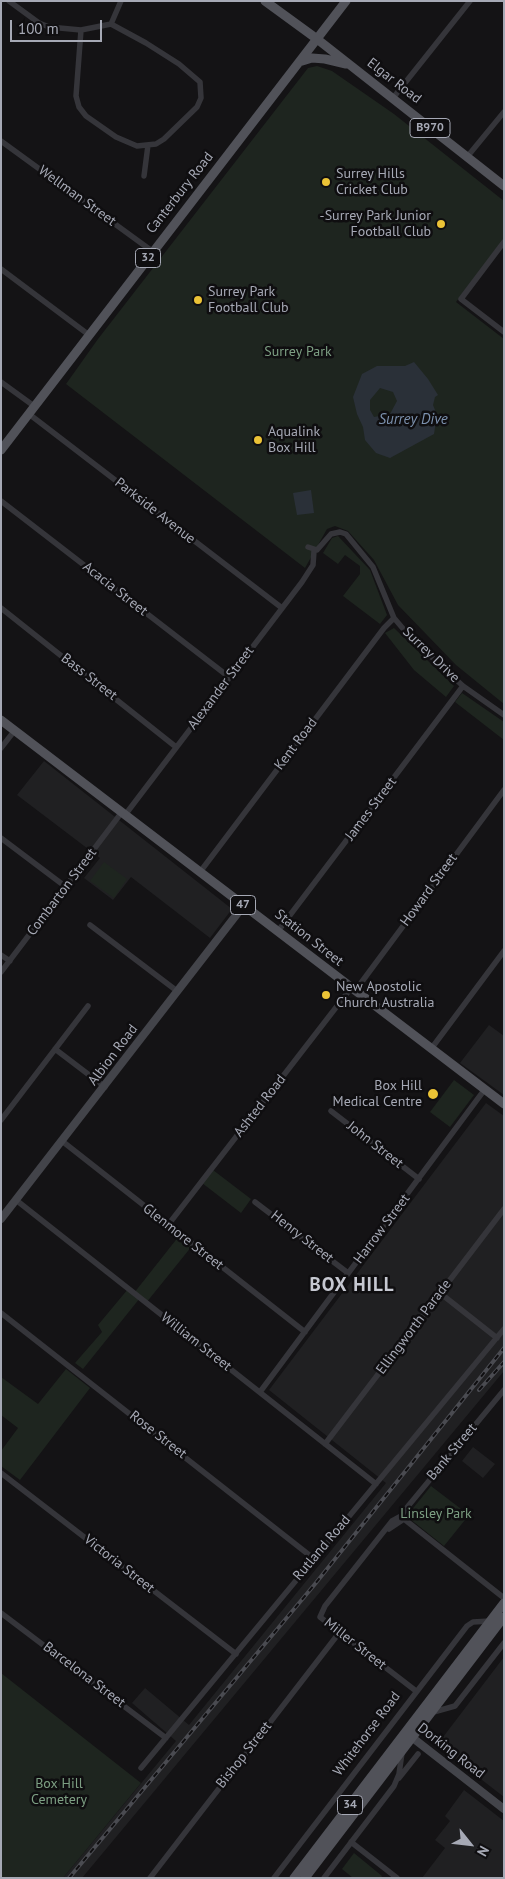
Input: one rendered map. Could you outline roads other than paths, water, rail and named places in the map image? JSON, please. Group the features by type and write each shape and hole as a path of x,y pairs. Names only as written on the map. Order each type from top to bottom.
{"main road":[{"name":"Elgar Road","path":"264,1 317,39 504,186"},
{"name":"Canterbury Road","path":"1,450 346,1"},
{"path":"299,62 312,58 325,59 351,66"},
{"name":"Station Street","path":"1,720 504,1104"},
{"name":"Whitehorse Road","path":"294,1878 409,1734 504,1604"},
{"name":"Whitehorse Road","path":"305,1878 402,1751 409,1734 430,1713 504,1617"}],"street":[{"path":"9,1 39,23 60,29 81,30 111,24 179,64 200,82 200,98 197,107 164,139 148,145 137,146 122,140 86,116 79,107 76,96 81,30"},
{"path":"111,24 121,1"},
{"path":"393,98 470,1"},
{"path":"468,157 504,112"},
{"name":"Wellman Street","path":"1,141 152,252"},
{"path":"144,176 148,145"},
{"path":"504,242 460,299 504,332"},
{"path":"1,270 88,335"},
{"name":"Parkside Avenue","path":"1,382 31,410 282,608"},
{"name":"Acacia Street","path":"1,501 229,677"},
{"name":"Surrey Drive","path":"317,550 331,534 340,532 346,534 373,567 394,618 411,638 463,686 504,715"},
{"path":"308,547 317,550"},
{"name":"Alexander Street","path":"124,814 310,571 317,550"},
{"name":"Bass Street","path":"1,608 176,746"},
{"name":"Kent Road","path":"200,872 387,623 394,618"},
{"name":"James Street","path":"278,932 463,686"},
{"path":"1,748 15,730"},
{"name":"Howard Street","path":"353,989 504,790"},
{"name":"Combarton Street","path":"1,972 124,814"},
{"path":"1,838 66,887"},
{"name":"Albion Road","path":"1,1219 244,905"},
{"path":"90,925 177,991"},
{"path":"431,1049 504,951"},
{"path":"1,955 10,961"},
{"name":"Ashted Road","path":"168,1225 353,989"},
{"path":"1,1120 88,1006"},
{"path":"55,1049 105,1087"},
{"name":"Harrow Street","path":"260,1392 485,1090"},
{"name":"John Street","path":"331,1111 419,1179"},
{"name":"Glenmore Street","path":"62,1142 305,1332"},
{"name":"William Street","path":"16,1200 376,1484"},
{"name":"Henry Street","path":"255,1202 348,1273"},
{"name":"Ellingworth Parade","path":"325,1444 504,1209"},
{"path":"440,1293 497,1338"},
{"name":"Rose Street","path":"1,1313 313,1558"},
{"name":"Rutland Road","path":"141,1768 313,1558 504,1330"},
{"name":"Bank Street","path":"320,1613 394,1520 403,1517 504,1390"},
{"name":"Victoria Street","path":"1,1473 236,1654"},
{"path":"403,1517 504,1598"},
{"name":"Barcelona Street","path":"1,1613 166,1738"},
{"name":"Miller Street","path":"320,1613 320,1616 339,1632 416,1691"},
{"name":"Whitehorse Road","path":"274,1878 466,1626 473,1622 490,1621"},
{"name":"Bishop Street","path":"150,1878 339,1632"},
{"path":"430,1713 455,1706 504,1643"},
{"name":"Dorking Road","path":"409,1734 504,1809"},
{"name":"Whitehorse Road","path":"398,1780 402,1751"},
{"name":"Whitehorse Road","path":"324,1878 418,1754"},
{"path":"351,1842 397,1878"}],"water":[{"name":"Surrey Dive","path":"414,362 438,395 435,397 433,405 437,415 434,434 390,458 376,453 365,440 363,427 357,414 353,397 362,374 377,366 405,366","holes":["380,388 393,392 397,401 390,414 374,417 370,410 370,400"]},
{"path":"311,490 314,513 297,515 293,493"}],"railway":[{"path":"69,1878 315,1584 504,1348"},
{"path":"479,1390 504,1362"}],"place":[{"name":"Surrey Hills Cricket Club","path":"326,182"},
{"name":"-Surrey Park Junior Football Club","path":"441,224"},
{"name":"Surrey Park Football Club","path":"198,300"},
{"name":"Aqualink Box Hill","path":"258,440"},
{"name":"New Apostolic Church Australia","path":"326,995"},
{"name":"Box Hill Medical Centre","path":"433,1094"}],"district":[{"name":"BOX HILL","path":"352,1286"}],"park label":[{"name":"Surrey Park","path":"298,352"},
{"name":"Linsley Park","path":"436,1514"},
{"name":"Box Hill Cemetery","path":"59,1792"}]}
